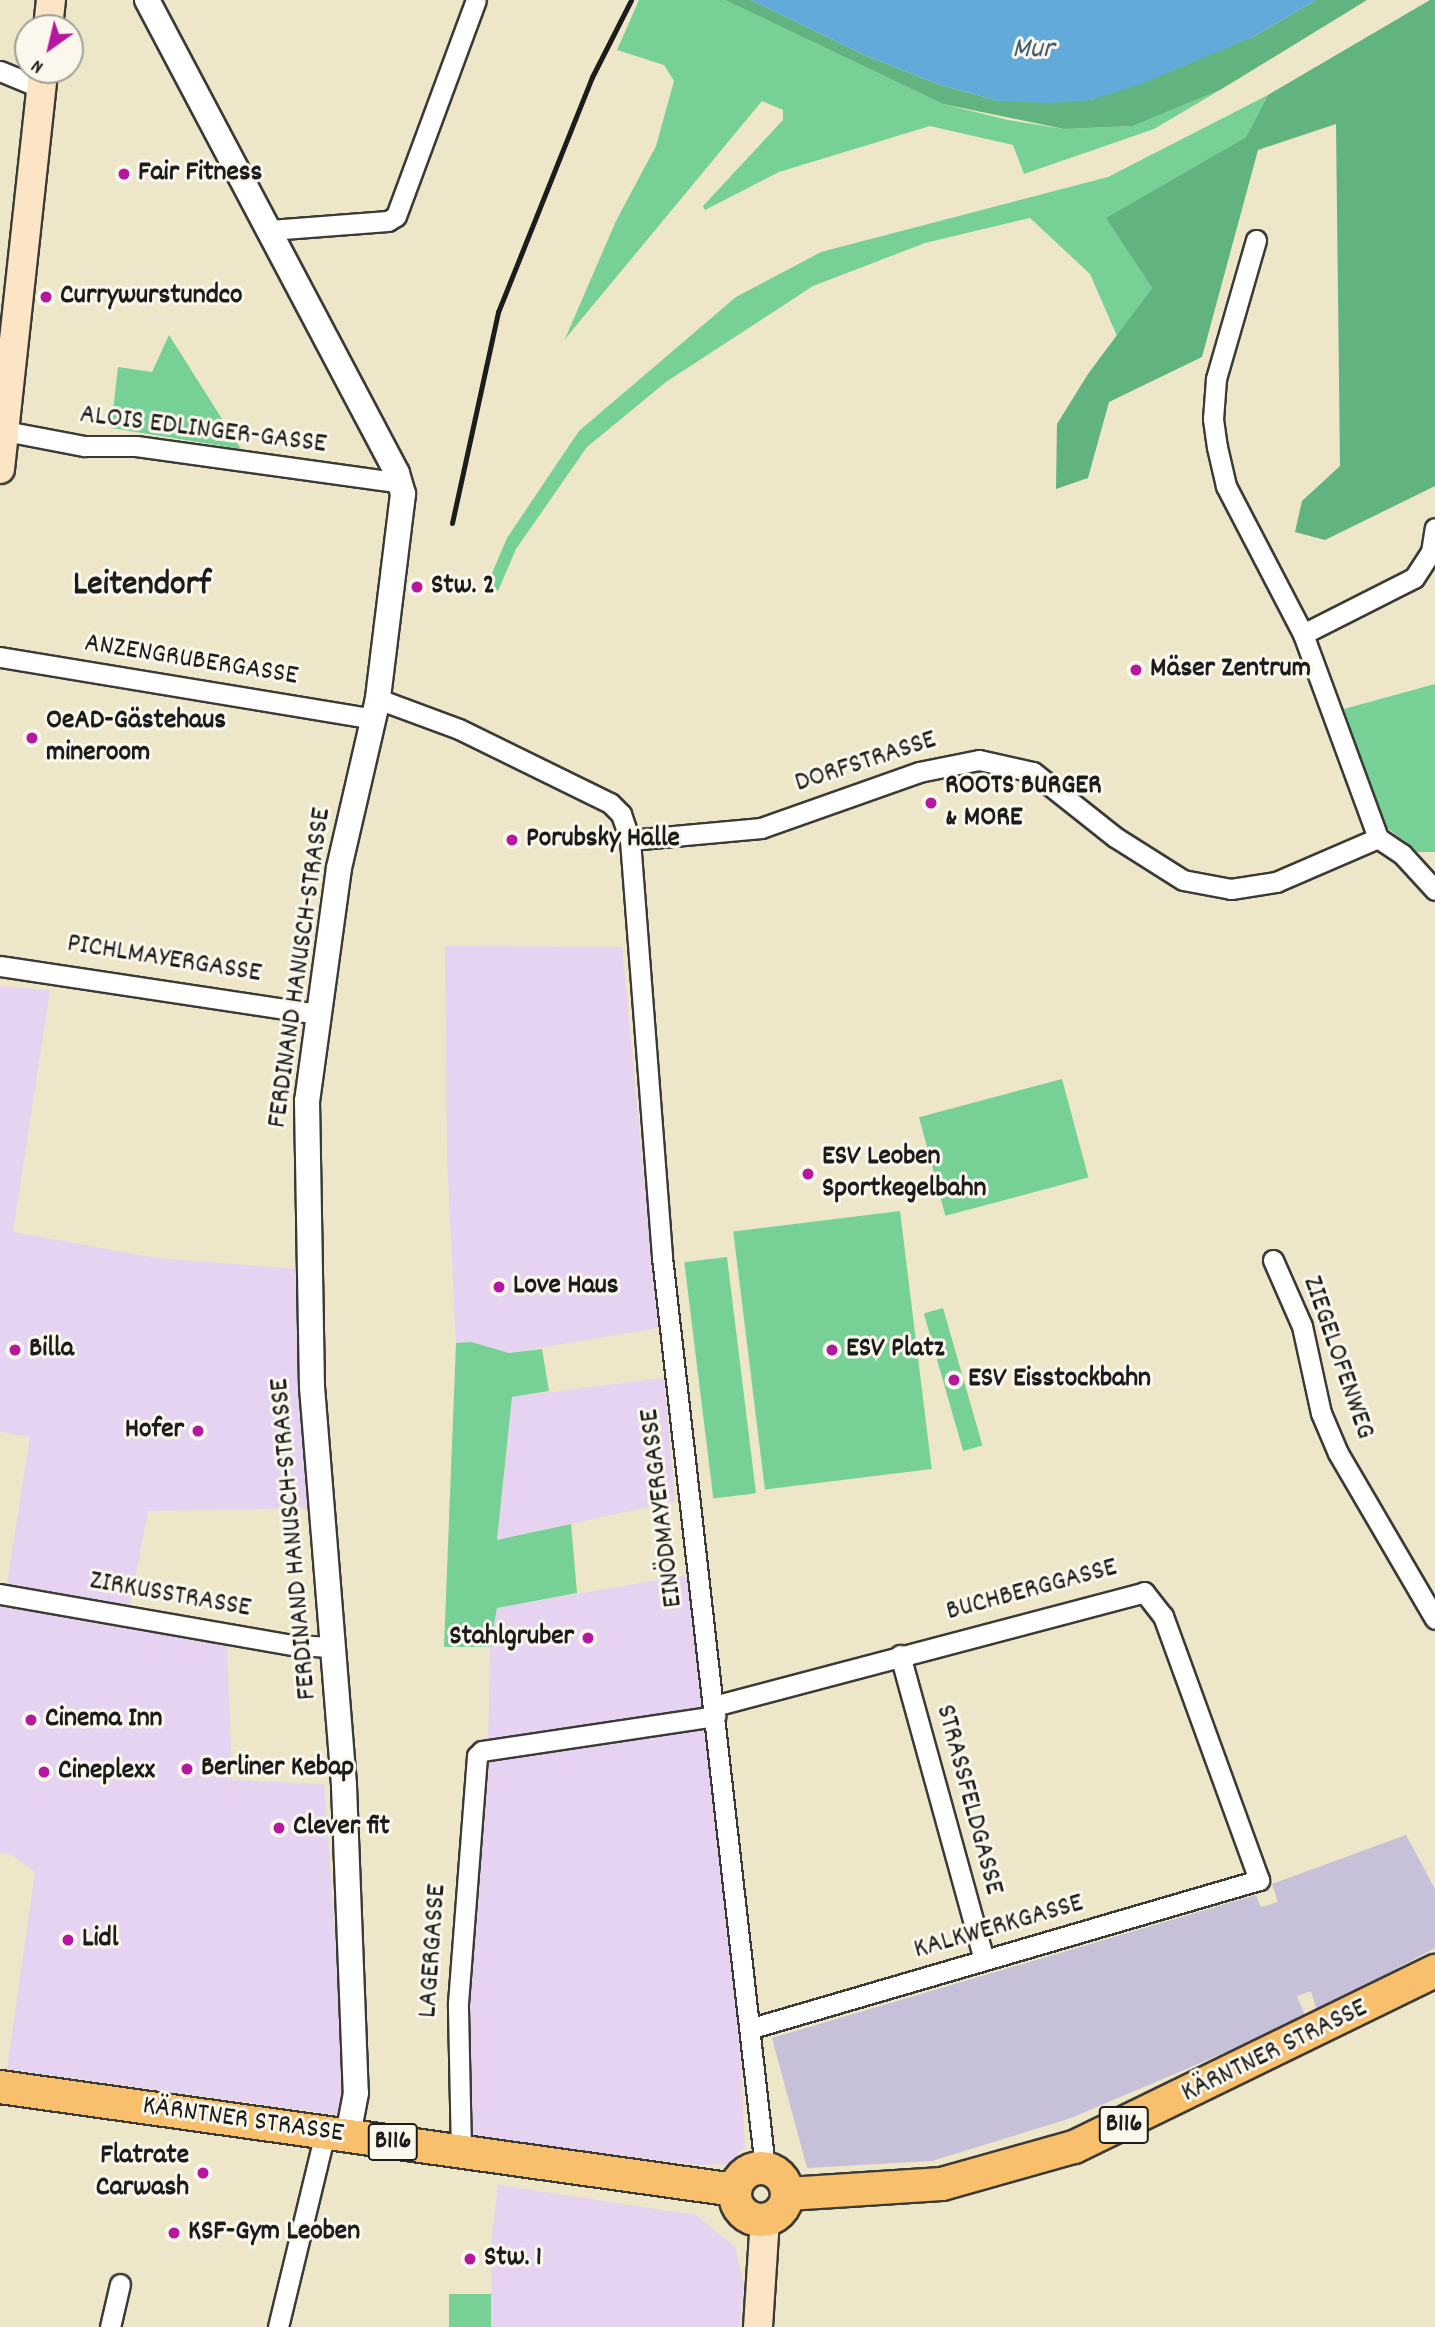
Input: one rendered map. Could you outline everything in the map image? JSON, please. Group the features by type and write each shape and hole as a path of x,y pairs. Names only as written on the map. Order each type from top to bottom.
{"main road":[{"path":"0,469 2,430 41,84"},
{"name":"KÄRNTNER STRASSE","path":"788,2194 942,2185 1063,2151 1164,2107 1435,1971"},
{"name":"KÄRNTNER STRASSE","path":"0,2087 735,2190"},
{"path":"765,2168 781,2177 788,2194 783,2208 765,2220 746,2216 736,2200 735,2190 746,2173 765,2168"},
{"path":"758,2327 765,2220"}],"street":[{"name":"FERDINAND HANUSCH-STRASSE","path":"147,0 401,483 402,507 376,709 339,868 307,1101 305,1184 316,1469 344,1775 356,2093 336,2134"},
{"path":"270,230 388,221 396,216 476,0"},
{"path":"1256,240 1216,379 1213,419 1226,486 1303,634 1378,838 1402,854 1435,890"},
{"name":"ALOIS EDLINGER-GASSE","path":"2,430 84,446 136,446 401,483"},
{"path":"1303,634 1414,578 1431,552 1435,527"},
{"name":"ANZENGRUBERGASSE","path":"0,657 376,709"},
{"path":"376,709 459,729 610,803 621,814 630,840"},
{"name":"DORFSTRASSE","path":"630,840 761,828 919,772 979,760 1033,772 1115,837 1184,880 1231,889 1276,882 1378,838"},
{"name":"EINÖDMAYERGASSE","path":"630,840 662,1257 752,2028 765,2168"},
{"name":"PICHLMAYERGASSE","path":"0,966 320,1014"},
{"name":"ZIEGELOFENWEG","path":"1273,1261 1302,1326 1321,1413 1338,1453 1435,1619"},
{"name":"BUCHBERGGASSE","path":"478,1754 715,1711 900,1655 1134,1592 1147,1594 1163,1616 1259,1880"},
{"name":"ZIRKUSSTRASSE","path":"0,1594 293,1645 332,1647"},
{"name":"STRASSFELDGASSE","path":"900,1655 984,1960"},
{"name":"LAGERGASSE","path":"461,2152 457,2062 463,1921 478,1754"},
{"name":"KALKWERKGASSE","path":"752,2028 1259,1880"},
{"path":"278,2327 336,2134"},
{"path":"110,2327 120,2284"}],"shaded area":[{"path":"445,946 622,947 658,1328 509,1353 471,1342 456,1343 447,1155"},
{"path":"0,986 50,990 13,1232 156,1258 297,1269 308,1508 148,1511 130,1605 7,1584 30,1437 0,1432"},
{"path":"664,1378 675,1501 497,1540 512,1397"},
{"path":"687,1575 740,2046 745,2147 728,2164 699,2165 473,2138 463,2110 464,1996 479,1771 488,1738 491,1628 497,1608"},
{"path":"0,1601 227,1641 232,1780 324,1784 346,2087 339,2115 7,2069 35,1872 12,1855 0,1853"},
{"path":"1406,1835 1435,1889 1435,1948 1317,2011 1311,1991 1297,1996 1306,2018 1071,2118 932,2161 807,2168 772,2038 1256,1895 1261,1907 1278,1902 1272,1884"},
{"path":"498,2185 696,2215 735,2247 744,2285 739,2327 491,2327 491,2243"}],"green space":[{"path":"639,0 725,0 943,104 1008,120 1064,129 1133,126 1220,90 1154,129 1024,174 1013,145 930,126 779,172 705,210 703,206 783,120 783,110 762,101 565,339 616,221 656,146 674,81 664,65 617,50"},
{"path":"725,0 751,0 862,54 940,85 999,101 1091,100 1253,37 1316,0 1367,0 1220,90 1133,126 1064,129 943,104"},
{"path":"1430,0 1435,0 1435,486 1325,540 1295,532 1302,501 1340,466 1336,124 1258,150 1202,357 1109,402 1088,478 1056,489 1057,424 1088,374 1152,288 1106,218 1246,137 1268,95"},
{"path":"1268,95 1246,137 1107,218 1152,288 1117,336 1090,274 1030,218 925,243 813,286 666,382 587,447 516,549 498,591 487,585 507,538 579,431 736,297 821,252 1108,177"},
{"path":"169,335 241,449 111,428 118,367 152,372"},
{"path":"1435,684 1435,852 1418,852 1386,827 1370,799 1344,709"},
{"path":"1062,1079 1088,1178 945,1216 919,1117"},
{"name":"ESV Platz","path":"900,1211 932,1469 765,1490 733,1231"},
{"path":"727,1257 756,1493 713,1498 684,1262"},
{"name":"ESV Eisstockbahn","path":"943,1308 982,1445 963,1451 924,1314"},
{"path":"471,1342 509,1353 542,1349 549,1391 512,1397 497,1540 571,1524 577,1593 497,1608 490,1647 444,1647 456,1343"},
{"path":"449,2294 491,2294 491,2327 449,2327"}],"water":[{"name":"Mur","path":"751,0 1316,0 1253,37 1141,84 1091,100 1051,103 999,101 940,85 862,54"}],"railway":[{"path":"452,523 498,312 592,77 631,0"}],"place":[{"name":"Fair Fitness","path":"124,174"},
{"name":"Currywurstundco","path":"46,297"},
{"name":"Stw. 2","path":"417,587"},
{"name":"Mäser Zentrum","path":"1136,670"},
{"name":"OeAD-Gästehaus mineroom","path":"32,738"},
{"name":"ROOTS BURGER & MORE","path":"931,803"},
{"name":"Porubsky Halle","path":"512,840"},
{"name":"ESV Leoben Sportkegelbahn","path":"808,1174"},
{"name":"Love Haus","path":"499,1287"},
{"name":"Billa","path":"15,1350"},
{"name":"ESV Platz","path":"832,1350"},
{"name":"ESV Eisstockbahn","path":"954,1380"},
{"name":"Hofer","path":"198,1431"},
{"name":"Stahlgruber","path":"588,1638"},
{"name":"Cinema Inn","path":"31,1720"},
{"name":"Berliner Kebap","path":"187,1769"},
{"name":"Cineplexx","path":"44,1772"},
{"name":"Clever fit","path":"279,1828"},
{"name":"Lidl","path":"68,1940"},
{"name":"Flatrate Carwash","path":"203,2173"},
{"name":"KSF-Gym Leoben","path":"174,2233"},
{"name":"Stw. 1","path":"470,2259"}],"district":[{"name":"Leitendorf","path":"142,586"}]}
